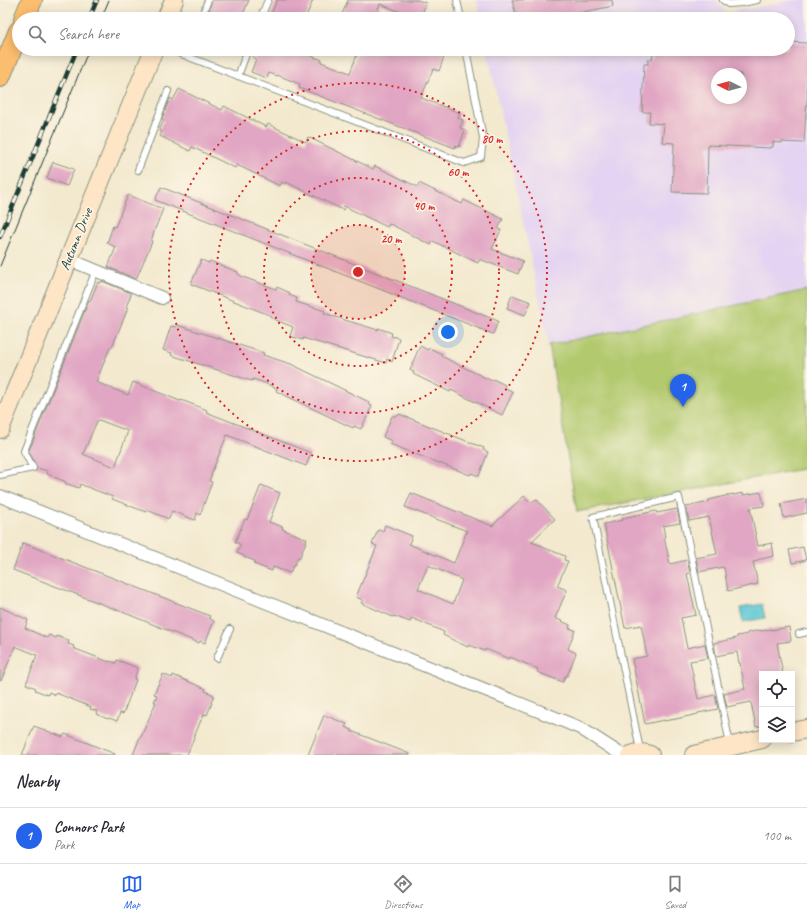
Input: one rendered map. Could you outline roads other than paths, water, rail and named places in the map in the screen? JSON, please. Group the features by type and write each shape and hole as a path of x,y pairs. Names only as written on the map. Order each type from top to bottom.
{"main road":[{"path":"27,12 32,0"},
{"path":"0,76 12,48"}],"street":[{"path":"169,12 174,0"},
{"name":"Autumn Drive","path":"0,429 151,56"},
{"path":"68,259 162,298"},
{"path":"0,496 580,728 622,755"},
{"path":"795,731 807,729"},
{"path":"694,755 759,740"}],"lane":[{"path":"204,12 208,0"},
{"path":"263,12 268,0"},
{"path":"457,0 460,12"},
{"path":"723,0 728,4 757,0"},
{"path":"186,56 464,163 481,157 483,138 467,56"},
{"path":"238,76 245,56"},
{"path":"138,170 168,91"},
{"path":"0,475 33,468 24,451 96,270"},
{"path":"640,754 593,517 679,497 730,746"},
{"path":"217,658 230,629"},
{"path":"799,634 807,632"}],"water":[{"path":"762,604 765,618 743,622 740,608"}],"tram line":[{"path":"104,12 109,0"},
{"path":"0,266 86,56"}],"railway":[{"path":"92,12 97,0"},
{"path":"0,237 74,56"}],"place":[{"name":"Connors Park","path":"683,407"}]}
